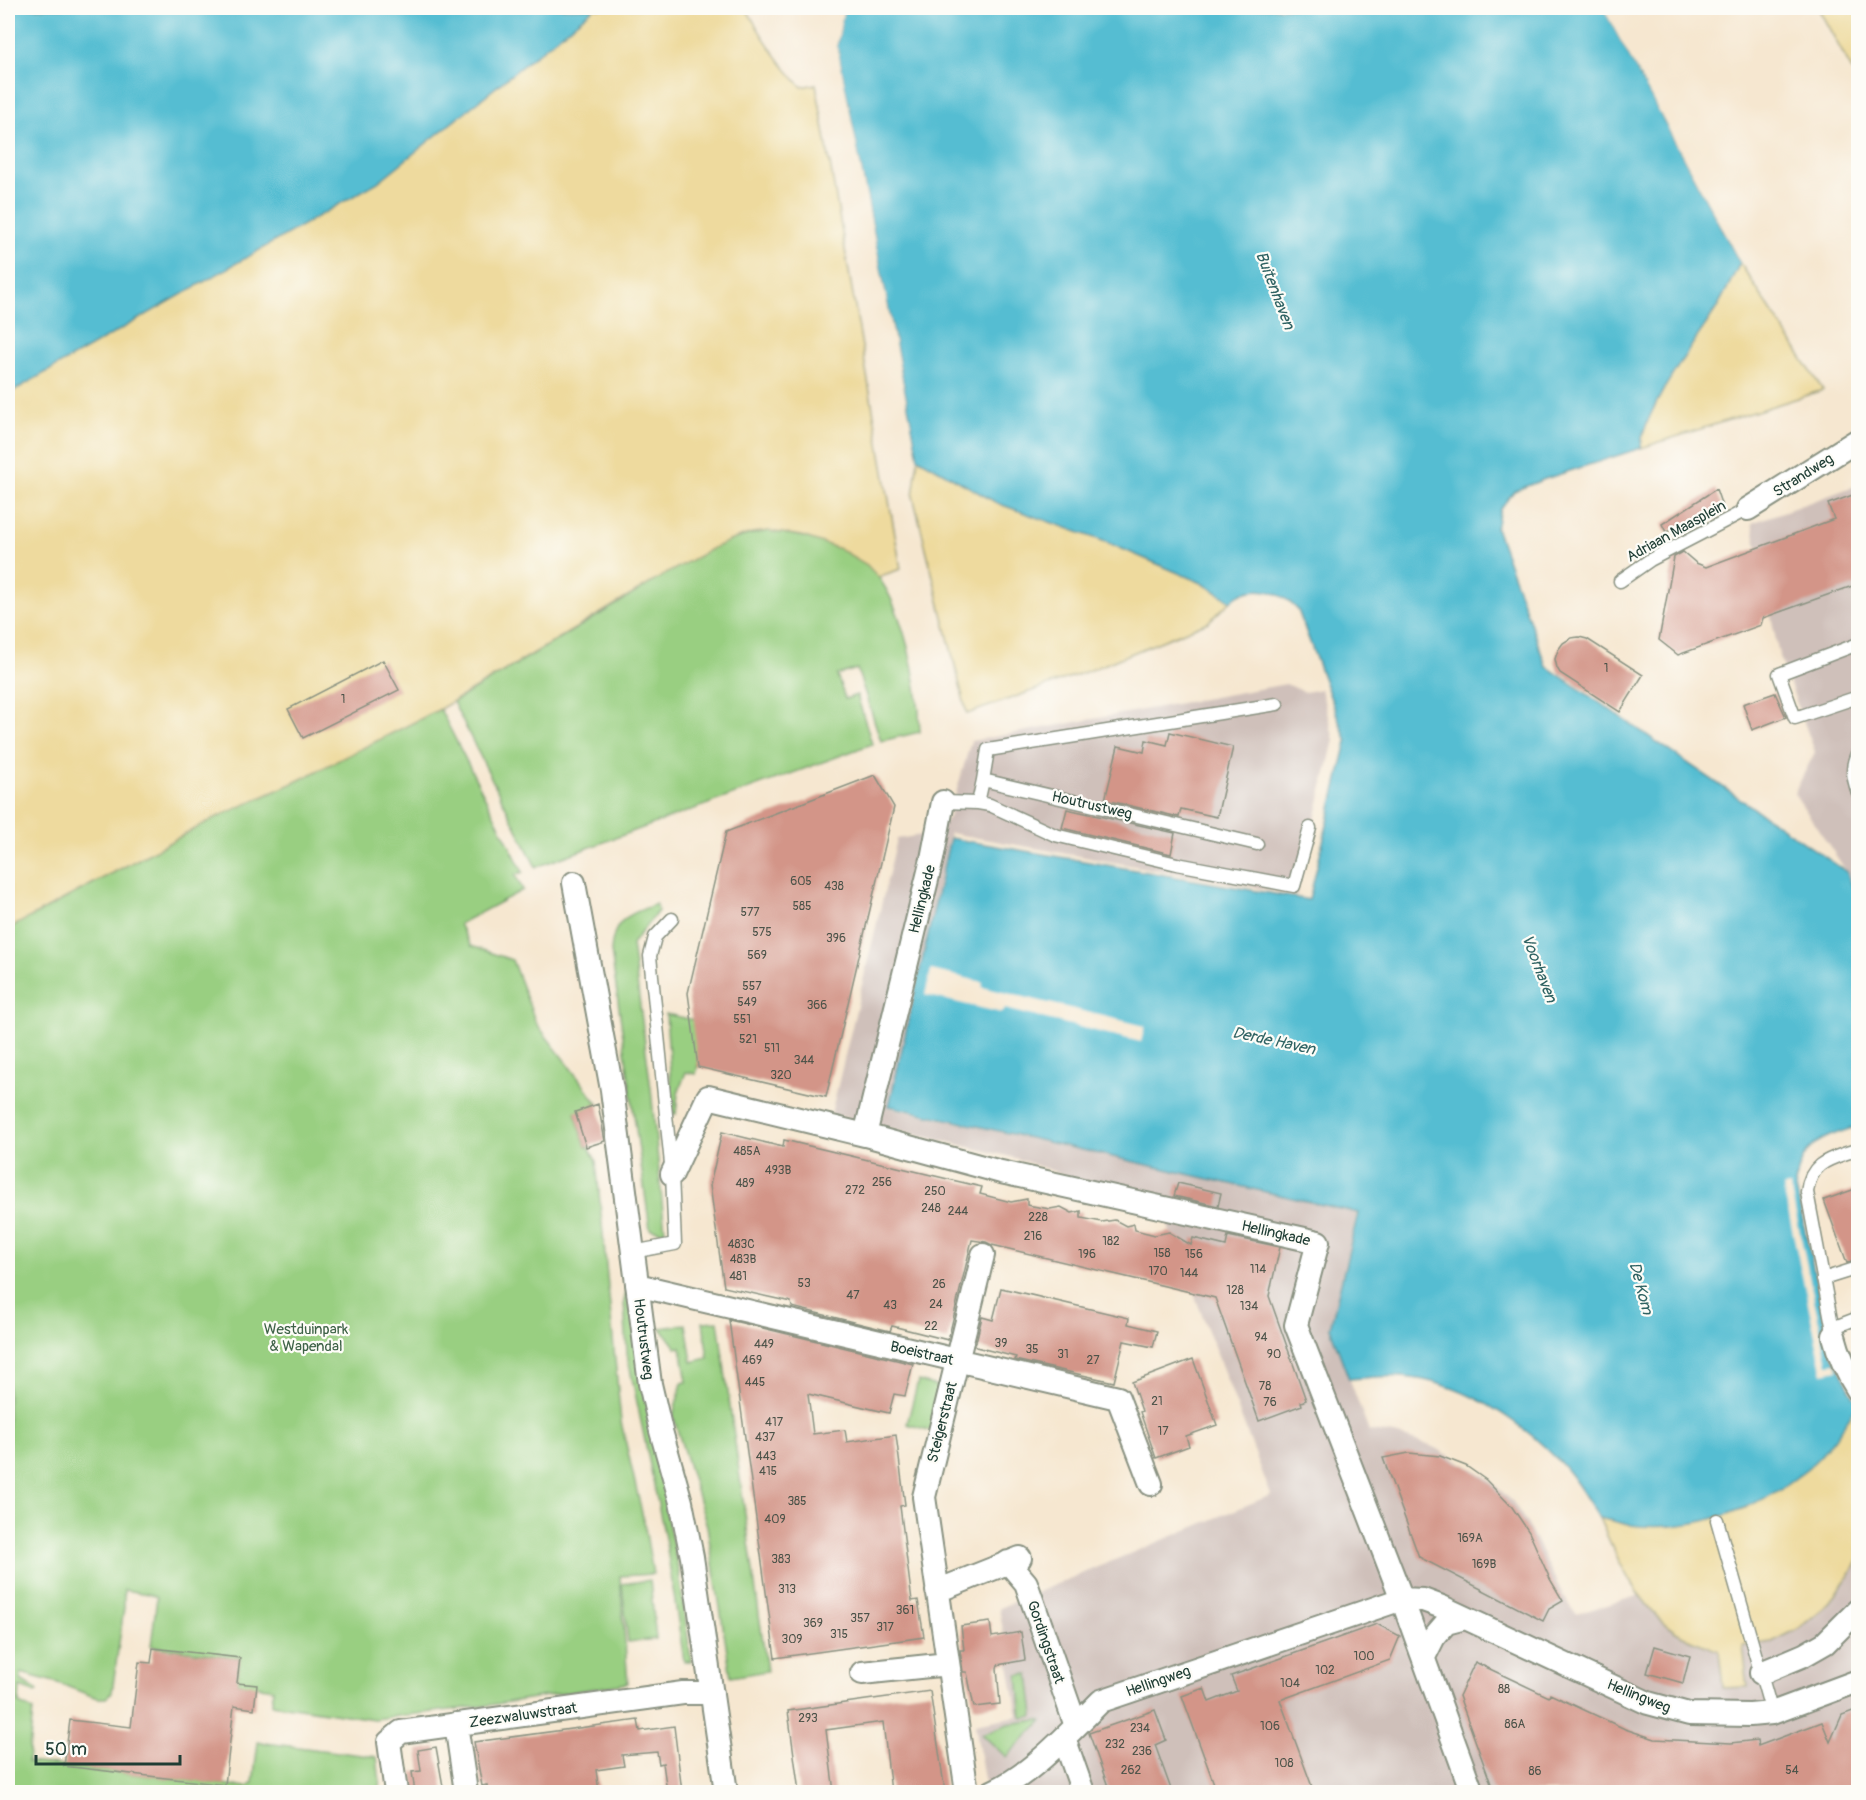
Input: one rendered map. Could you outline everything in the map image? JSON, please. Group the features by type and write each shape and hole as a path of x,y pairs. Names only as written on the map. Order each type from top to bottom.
{"street":[{"name":"Strandweg","path":"1748,509 1858,440"},
{"name":"Hellingkade","path":"866,1135 932,859 943,802"},
{"name":"Houtrustweg","path":"574,883 610,1080 650,1384 681,1502 692,1557 726,1792"},
{"name":"Hellingkade","path":"672,1174 708,1097 866,1135 1001,1172 1318,1242 1296,1325 1402,1599"},
{"name":"Steigerstraat","path":"967,1792 924,1497 983,1255"},
{"name":"Boeistraat","path":"637,1285 1118,1398 1151,1484"},
{"path":"1833,1332 1838,1354 1858,1390"},
{"name":"Gordingstraat","path":"937,1591 1014,1560 1026,1583 1070,1732"},
{"name":"Hellingweg","path":"992,1792 1009,1785 1070,1732 1101,1701 1402,1599 1423,1600 1648,1703 1689,1714 1716,1716 1772,1713 1858,1682"},
{"path":"1402,1599 1472,1792"},
{"path":"1761,1673 1804,1655 1825,1643 1858,1610"},
{"path":"1424,1658 1434,1636 1446,1623 1465,1618"},
{"path":"862,1673 948,1664"},
{"name":"Zeezwaluwstraat","path":"396,1792 389,1742 401,1732 683,1693 712,1692"},
{"path":"456,1724 466,1792"},
{"path":"1070,1732 1083,1792"}],"lane":[{"name":"Adriaan Maasplein","path":"1620,581 1650,560 1748,509"},
{"path":"1858,644 1779,674 1795,718 1858,697"},
{"path":"978,803 988,750 1276,704"},
{"path":"1858,752 1852,773 1858,794"},
{"name":"Houtrustweg","path":"983,780 1231,836 1257,844"},
{"path":"943,802 990,805 1055,835 1177,864 1294,886 1310,828"},
{"path":"633,1252 675,1244 672,1174 650,956 655,937 672,920"},
{"path":"1858,1149 1821,1162 1809,1181 1807,1192 1833,1332 1858,1318"},
{"path":"1824,1279 1858,1268"},
{"path":"1717,1520 1772,1713"}],"shaded area":[{"path":"1858,485 1858,902 1847,872 1794,793 1815,752 1779,655 1752,523"},
{"path":"1286,684 1305,692 1321,689 1334,740 1297,895 950,833 888,1107 1357,1212 1330,1326 1369,1431 1395,1434 1436,1448 1485,1476 1513,1502 1528,1525 1563,1595 1576,1614 1858,1531 1858,1792 986,1792 975,1724 1018,1716 999,1608 1271,1495 1161,1208 1015,1158 831,1114 897,839 935,833 949,817 971,741"}],"green space":[{"path":"769,531 808,538 835,546 859,558 881,581 892,600 907,644 917,691 920,732 881,741 857,669 837,675 845,699 857,695 872,744 536,867 453,702 688,560 727,542"},
{"name":"Westduinpark & Wapendal","path":"440,709 523,872 515,875 523,890 459,924 471,946 512,960 536,1023 598,1104 575,1113 586,1147 589,1147 596,1161 621,1422 644,1522 653,1574 620,1576 628,1683 484,1706 374,1719 272,1704 273,1689 237,1683 240,1658 151,1646 157,1597 124,1590 124,1608 112,1692 106,1698 97,1698 58,1683 21,1673 21,1680 38,1691 36,1693 20,1687 19,1704 33,1710 28,1762 247,1787 253,1783 258,1742 377,1757 381,1792 8,1792 8,925 33,916 213,819 295,782"},
{"path":"656,904 658,911 632,944 651,1089 665,1232 650,1229 611,951 615,931 624,919"},
{"path":"666,1014 708,1023 696,1074 686,1072 678,1093 676,1114 673,1114"},
{"path":"628,1293 670,1502 664,1504 679,1572 691,1661 684,1661 666,1543 627,1354 624,1301"},
{"path":"718,1321 767,1671 731,1677 707,1526 673,1416 682,1383 687,1382 681,1347 676,1348 661,1328 686,1324 692,1362 708,1358 703,1322"},
{"path":"918,1381 944,1388 932,1431 907,1424"},
{"path":"650,1580 656,1639 628,1642 622,1584"},
{"path":"1029,1674 1034,1716 1022,1718 1018,1675"},
{"path":"1042,1721 1006,1757 982,1734 1008,1724"}],"sand":[{"path":"594,8 746,8 771,49 802,87 816,84 901,569 878,577 867,565 840,549 802,536 769,531 752,533 734,539 666,574 440,709 295,782 213,819 8,929 8,394 378,182"},
{"path":"1818,8 1858,8 1858,81"},
{"path":"1740,263 1823,390 1641,448 1643,434 1659,397 1716,309"},
{"path":"918,458 997,503 1106,542 1202,583 1231,601 1208,622 1091,670 967,714 913,496"},
{"path":"1858,1404 1858,1421 1853,1430 1858,1445 1858,1558 1849,1577 1827,1605 1798,1629 1772,1642 1743,1646 1748,1687 1723,1688 1719,1651 1676,1632 1650,1610 1630,1581 1599,1518 1630,1525 1702,1521 1746,1508 1812,1464"}],"water":[{"path":"8,8 594,8 378,182 8,394"},
{"path":"844,8 1603,8 1740,263 1716,309 1659,397 1643,434 1641,448 1514,491 1500,509 1496,528 1546,666 1847,872 1858,902 1858,1126 1834,1134 1809,1150 1798,1170 1795,1184 1832,1355 1858,1404 1818,1458 1792,1481 1772,1494 1727,1514 1679,1525 1654,1527 1630,1525 1599,1518 1574,1479 1556,1458 1524,1429 1487,1404 1467,1394 1425,1380 1390,1376 1349,1379 1330,1328 1358,1213 889,1106 950,838 1309,900 1347,742 1298,610 1283,597 1257,590 1239,595 1231,601 1202,583 1106,542 997,503 918,458 837,45"}],"pier":[{"path":"841,8 844,8 837,45 918,461 915,459 834,46"},
{"path":"1603,8 1606,8 1742,262 1742,266"},
{"path":"931,970 983,982 982,987 1145,1026 1141,1042 1005,1009 1002,1013 925,995"},
{"path":"1790,1186 1828,1364 1836,1363 1838,1370 1823,1373 1783,1187"}],"building":[{"path":"1716,489 1723,509 1666,532 1662,524"},
{"path":"1858,493 1858,584 1763,618 1761,625 1678,655 1659,640 1674,557 1683,552 1696,563 1706,567 1834,519 1828,504"},
{"path":"1571,638 1587,639 1643,675 1620,712 1560,673 1557,668 1555,659 1558,650"},
{"path":"383,660 399,690 303,738 288,709"},
{"path":"1775,693 1786,717 1752,730 1743,704"},
{"path":"1170,732 1233,747 1217,817 1181,809 1179,817 1105,800 1118,746 1144,752 1146,740 1167,745"},
{"path":"875,775 894,807 826,1097 698,1067 688,993 726,832"},
{"path":"1067,809 1175,833 1171,854 1062,828"},
{"path":"598,1104 605,1141 586,1147 575,1112"},
{"path":"722,1132 783,1147 784,1140 982,1187 980,1194 1011,1202 1027,1199 1027,1205 1050,1209 1061,1207 1072,1213 1081,1211 1081,1218 1102,1222 1115,1220 1126,1226 1134,1224 1135,1230 1155,1235 1169,1232 1191,1245 1193,1238 1226,1246 1228,1236 1280,1247 1269,1296 1306,1400 1301,1402 1302,1405 1259,1421 1215,1298 986,1242 972,1240 948,1340 892,1326 890,1331 792,1307 791,1302 724,1287 710,1185"},
{"path":"1178,1183 1221,1193 1218,1206 1174,1196"},
{"path":"1858,1188 1858,1260 1847,1263 1824,1200"},
{"path":"1001,1288 1129,1318 1128,1324 1157,1331 1153,1347 1124,1341 1114,1382 1015,1360 1016,1357 976,1347 982,1317 993,1320"},
{"path":"729,1320 913,1364 905,1396 894,1394 889,1413 808,1394 813,1434 845,1430 847,1442 896,1435 905,1505 900,1506 912,1601 918,1600 924,1637 775,1658"},
{"path":"1193,1359 1217,1425 1186,1436 1189,1446 1156,1458 1132,1382"},
{"path":"1409,1453 1440,1456 1466,1466 1486,1480 1512,1507 1529,1532 1550,1579 1563,1601 1549,1609 1543,1621 1419,1557 1383,1458"},
{"path":"990,1622 992,1637 1021,1632 1025,1660 998,1665 1000,1704 974,1707 967,1672 963,1672 960,1650 964,1650 961,1626"},
{"path":"1377,1624 1400,1636 1390,1660 1280,1700 1314,1792 1217,1792 1182,1696 1204,1688 1209,1702 1237,1691 1231,1676"},
{"path":"1655,1646 1690,1656 1683,1683 1647,1673"},
{"path":"153,1648 240,1658 237,1683 257,1685 254,1709 234,1706 225,1785 64,1766 70,1720 131,1727 139,1662 151,1663"},
{"path":"1475,1662 1549,1697 1550,1694 1625,1729 1655,1739 1731,1743 1757,1740 1758,1746 1822,1722 1830,1742 1842,1715 1858,1709 1858,1792 1494,1792 1459,1696"},
{"path":"930,1691 945,1792 891,1792 883,1722 826,1730 834,1792 799,1792 788,1711"},
{"path":"1155,1710 1166,1740 1155,1745 1172,1792 1110,1792 1089,1733"},
{"path":"638,1720 640,1731 674,1726 682,1792 667,1792 663,1763 659,1764 657,1752 622,1755 624,1766 596,1770 599,1792 488,1792 487,1785 482,1786 474,1742"},
{"path":"436,1747 444,1792 415,1792 412,1772 421,1771 418,1750"}],"water label":[{"name":"Buitenhaven","path":"1276,290"},
{"name":"Voorhaven","path":"1540,968"},
{"name":"Derde Haven","path":"1274,1040"},
{"name":"De Kom","path":"1642,1288"}]}
